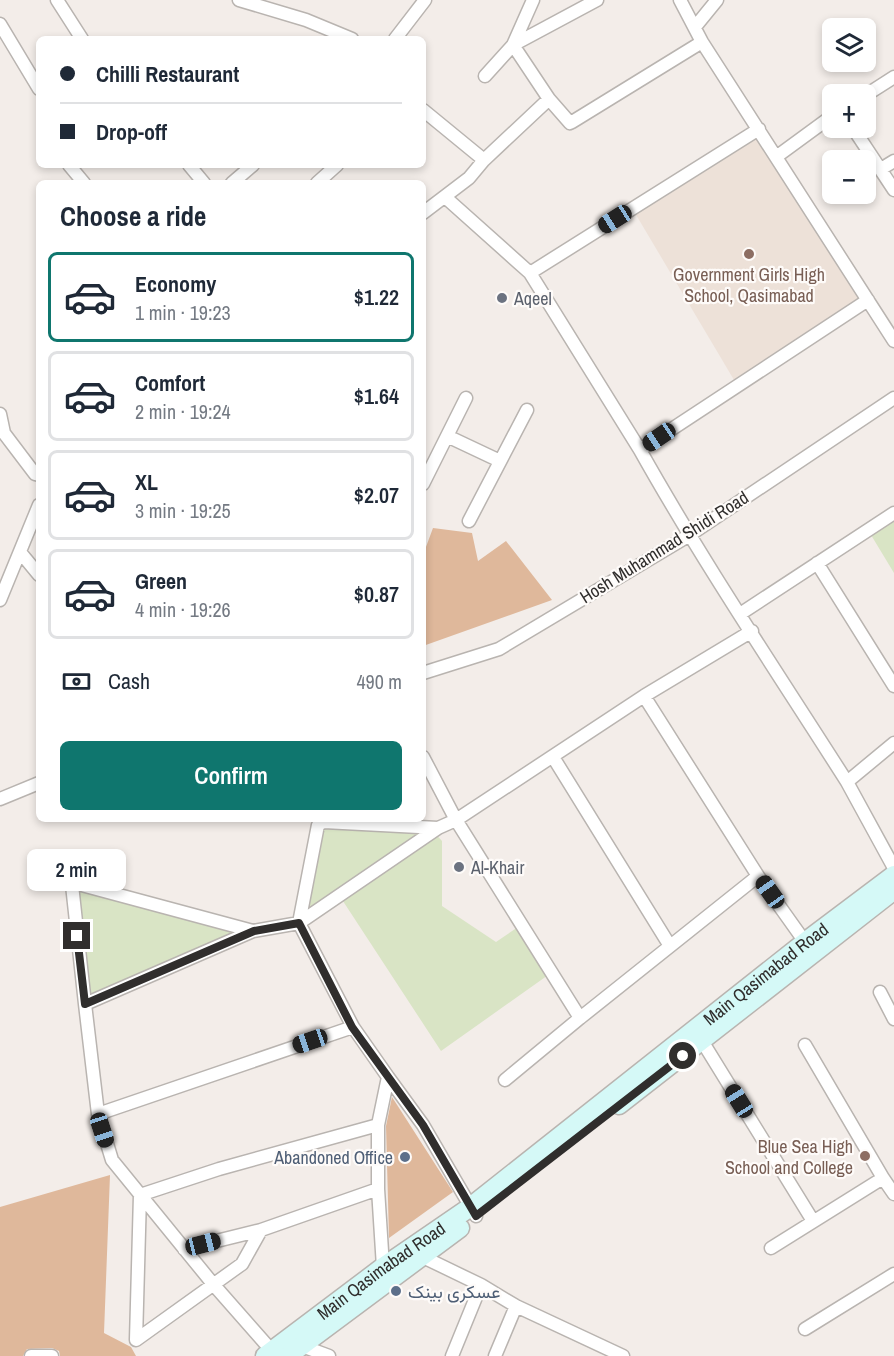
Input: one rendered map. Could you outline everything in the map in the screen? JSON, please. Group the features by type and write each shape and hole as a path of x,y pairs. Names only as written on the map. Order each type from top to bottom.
{"main road":[{"name":"Main Qasimabad Road","path":"472,1212 805,942 894,875"},
{"name":"Main Qasimabad Road","path":"282,1352 702,1041 894,890"},
{"name":"Main Qasimabad Road","path":"282,1352 383,1267 418,1252"}],"street":[{"path":"57,0 80,36"},
{"path":"240,0 306,20 345,36"},
{"path":"397,36 425,0"},
{"path":"485,76 513,45 533,0"},
{"path":"513,45 597,0"},
{"path":"680,0 702,42 894,341"},
{"path":"695,27 717,0"},
{"path":"0,24 36,83"},
{"path":"513,45 549,99 570,123 702,42"},
{"path":"876,89 894,77"},
{"path":"426,211 469,178 484,160 549,99"},
{"path":"426,112 484,160"},
{"path":"776,157 822,123"},
{"path":"530,273 759,129"},
{"path":"860,138 894,190"},
{"path":"881,170 894,161"},
{"path":"72,168 82,180"},
{"path":"192,168 202,180"},
{"path":"236,180 250,168"},
{"path":"320,180 334,168"},
{"path":"445,197 530,273 640,450 688,536 752,631 847,782 894,868"},
{"path":"640,450 868,300"},
{"path":"426,477 466,398"},
{"name":"Hosh Muhammad Shidi Road","path":"426,672 500,649 688,536 894,398"},
{"path":"469,521 527,410"},
{"path":"0,414 2,433 36,474"},
{"path":"447,436 500,461"},
{"path":"0,600 36,512"},
{"path":"740,614 894,513"},
{"path":"20,552 36,571"},
{"path":"817,563 894,686"},
{"path":"0,574 13,567"},
{"path":"85,1004 254,931 299,923 438,828 456,820 644,696 752,631"},
{"path":"644,696 758,876 805,942"},
{"path":"847,782 894,743"},
{"path":"553,757 670,946"},
{"path":"426,763 456,820 580,1018"},
{"path":"0,799 36,784"},
{"path":"438,828 320,822 299,923 352,1027 423,1125 472,1212"},
{"path":"506,1080 758,876"},
{"path":"254,931 78,884 72,885 98,1114 112,1160 213,1284 282,1352 329,1356"},
{"path":"880,992 894,1019"},
{"path":"98,1114 352,1027"},
{"path":"702,1041 813,1221"},
{"path":"805,1045 894,1194"},
{"path":"383,1267 378,1189 378,1125 388,1077"},
{"path":"140,1195 219,1169 378,1125"},
{"path":"771,1248 883,1178"},
{"path":"184,1249 261,1230 378,1189"},
{"path":"140,1195 136,1340 242,1264 261,1230"},
{"path":"418,1252 516,1306 623,1356"},
{"path":"805,1329 894,1274"},
{"path":"452,1356 481,1285"},
{"path":"495,1356 516,1306"},
{"path":"31,1356 52,1356"}],"shaded area":[{"name":"Government Girls High School, Qasimabad","path":"759,129 868,300 737,385 632,208"}],"green space":[{"path":"894,513 894,573 868,530"},
{"path":"318,825 433,831 442,841 442,906 496,942 521,925 551,973 441,1051 339,895 299,923"},
{"path":"72,885 253,931 85,1004"}],"building":[{"path":"433,528 472,533 478,561 506,541 552,600 426,645 426,547"},
{"name":"Abandoned Office","path":"392,1097 453,1192 389,1238 386,1126"},
{"path":"110,1175 104,1333 131,1347 136,1356 60,1356 59,1351 52,1348 27,1349 23,1356 0,1356 0,1207"}],"place":[{"name":"Government Girls High School, Qasimabad","path":"749,254"},
{"name":"Aqeel","path":"502,298"},
{"name":"Al-Khair","path":"459,867"},
{"name":"Blue Sea High School and College","path":"865,1156"},
{"name":"Abandoned Office","path":"405,1157"},
{"name":"عسکری بینک","path":"396,1291"}],"route":[{"path":"77,936 85,1004 254,931 299,923 352,1027 423,1125 469,1208 476,1216 683,1056"}]}
